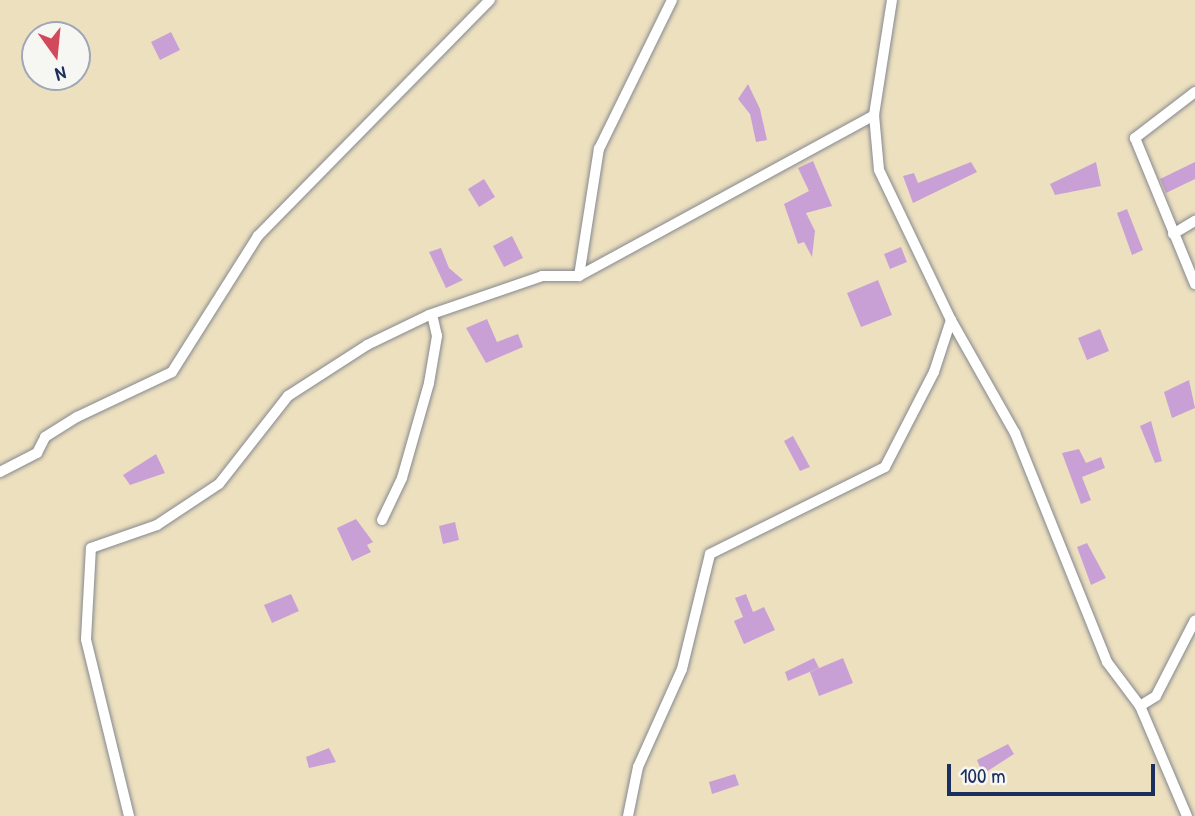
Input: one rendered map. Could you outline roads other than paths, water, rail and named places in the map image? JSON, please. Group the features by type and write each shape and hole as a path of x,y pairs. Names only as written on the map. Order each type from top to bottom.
{"street":[{"path":"0,472 37,453 45,437 77,417 172,372 250,245 490,0"},
{"path":"579,276 599,149 672,0"},
{"path":"892,0 874,115 879,170 951,320 1015,433 1107,662 1140,706 1187,816"},
{"path":"1195,92 1135,138 1195,284"},
{"path":"129,816 86,639 91,548 157,525 219,484 269,414 306,381 432,315 542,276 579,276 874,115"},
{"path":"1173,234 1195,221"},
{"path":"382,520 402,478 429,383 437,336 432,315"},
{"path":"628,816 638,767 682,668 710,554 885,467 934,372 951,320"},
{"path":"1140,706 1156,696 1195,620"}]}
